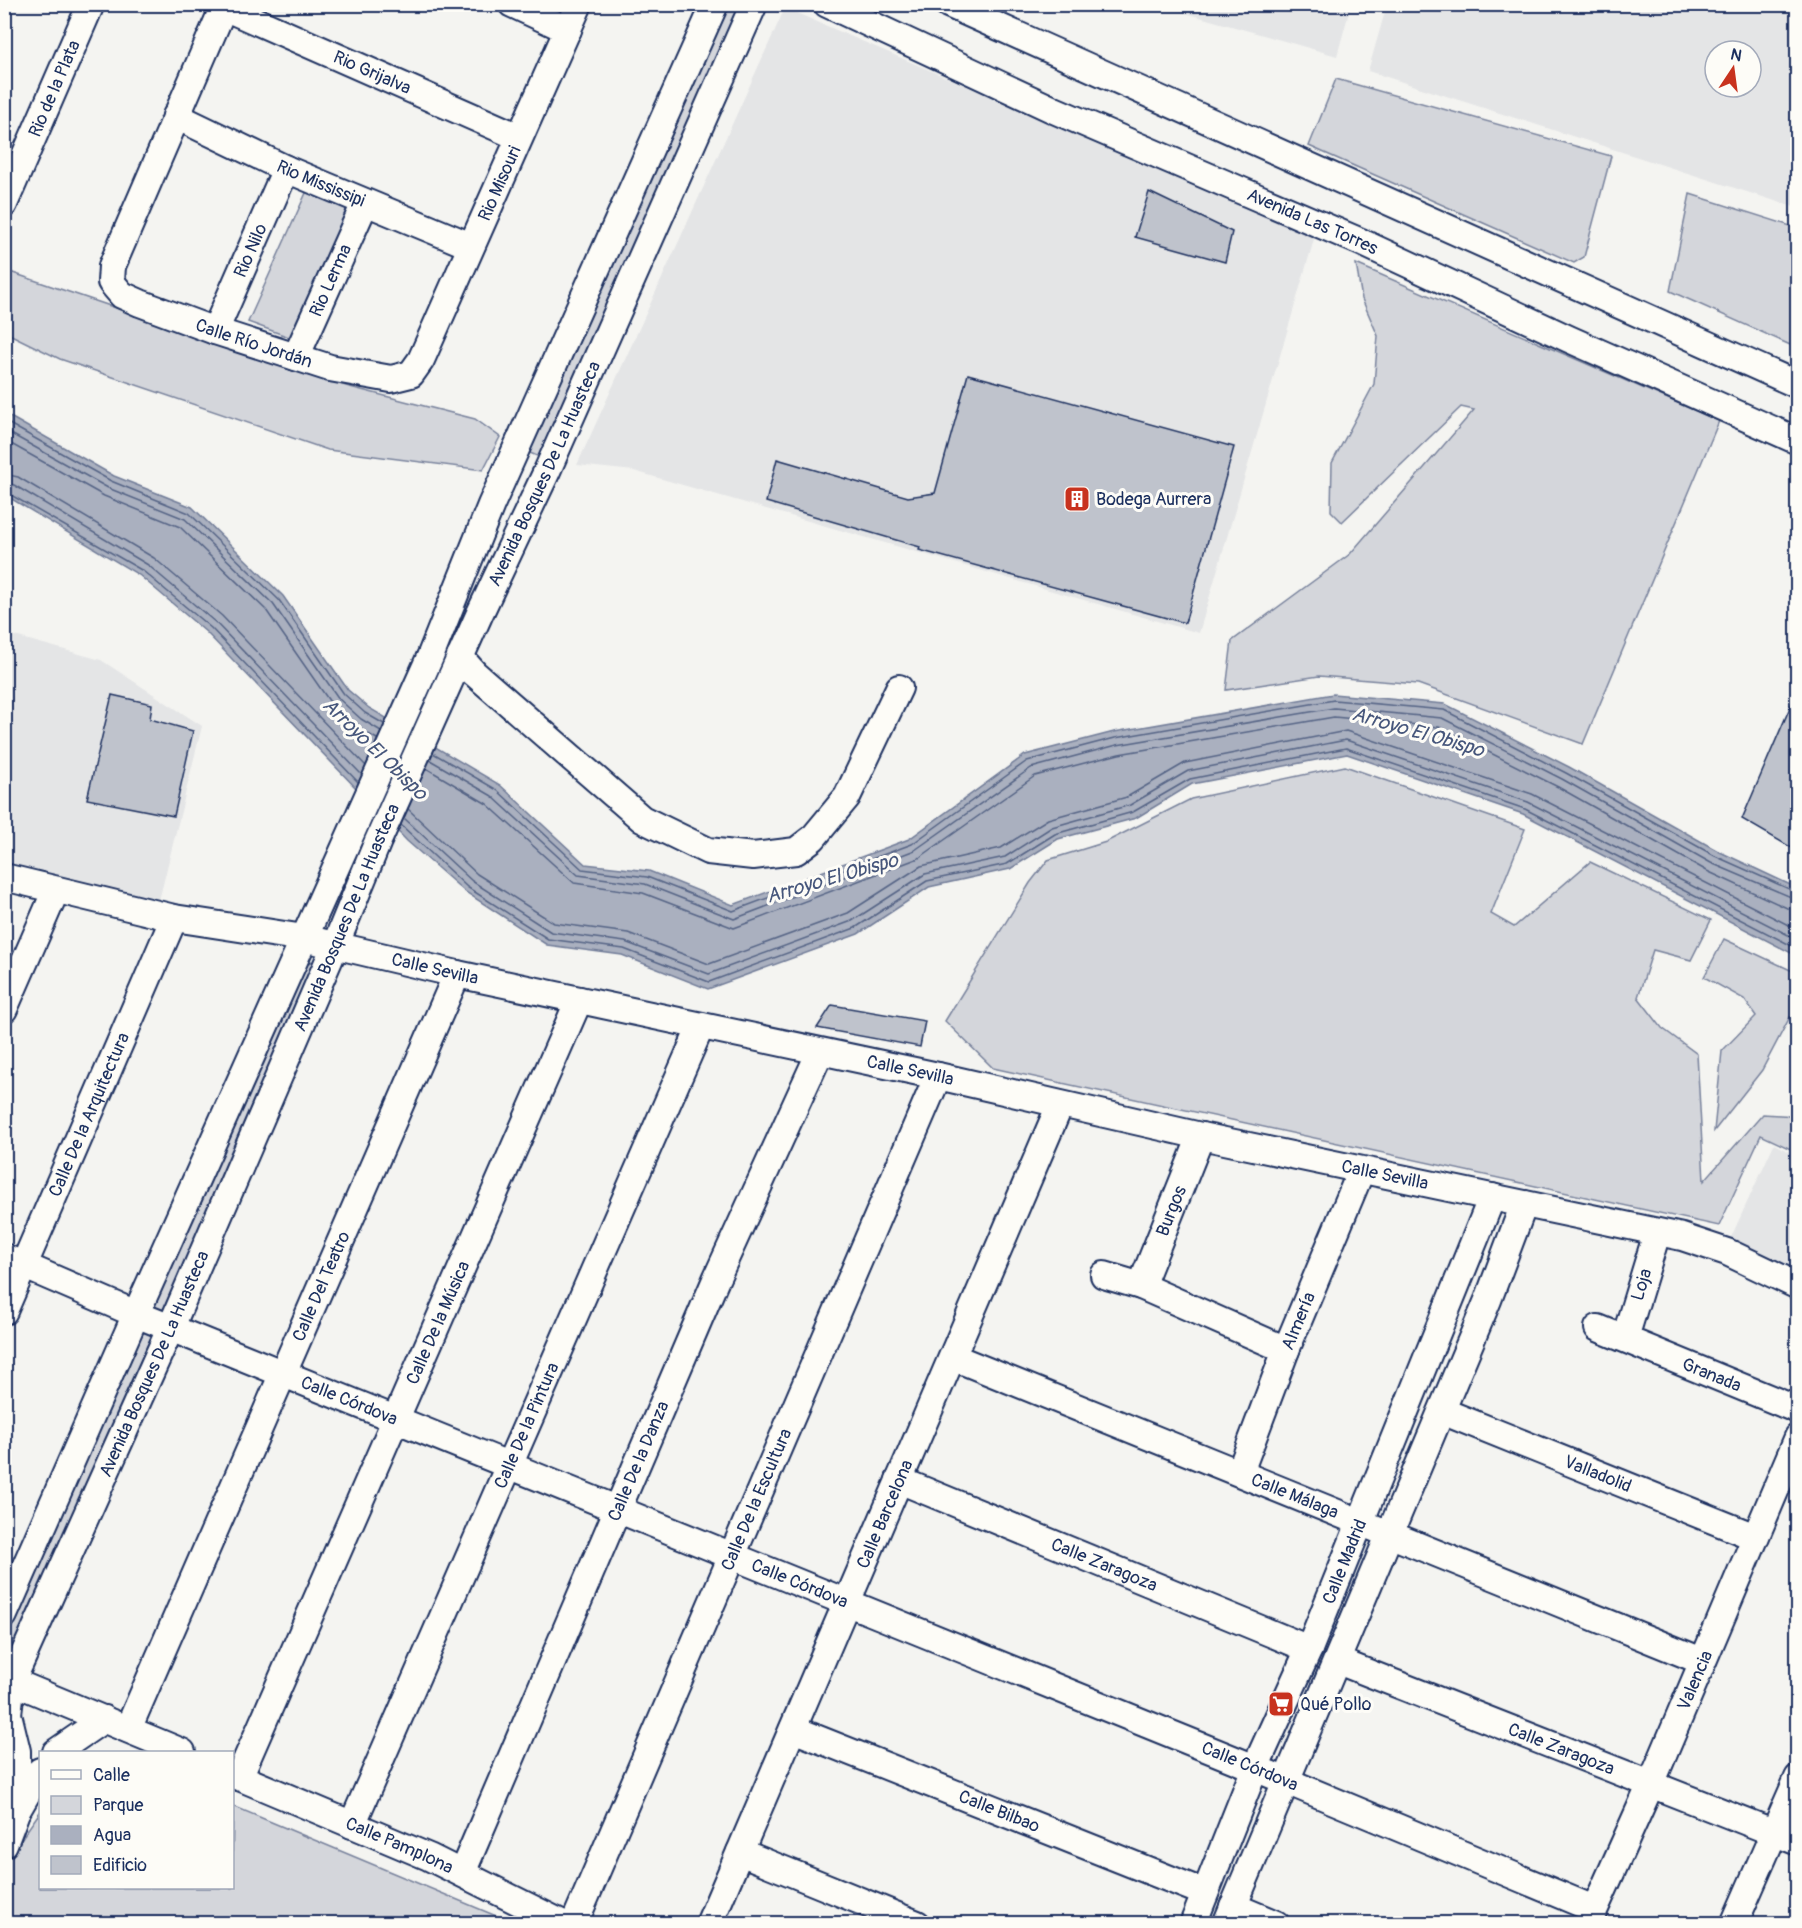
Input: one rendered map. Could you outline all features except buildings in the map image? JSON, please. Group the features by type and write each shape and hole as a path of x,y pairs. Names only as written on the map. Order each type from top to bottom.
{"street":[{"name":"Rio de la Plata","path":"4,204 90,4"},
{"path":"512,4 568,30"},
{"name":"Rio Misouri","path":"421,360 579,4"},
{"name":"Avenida Bosques De La Huasteca","path":"4,1615 430,657 491,505 715,4"},
{"name":"Avenida Bosques De La Huasteca","path":"4,1844 15,1815 17,1759 6,1712 8,1680 171,1327 336,946 378,841 459,658 640,264 754,4"},
{"name":"Avenida Las Torres","path":"827,4 1054,110 1361,242 1797,441"},
{"path":"948,4 1797,385"},
{"path":"176,116 225,6"},
{"name":"Rio Grijalva","path":"225,6 519,137"},
{"path":"700,37 734,51"},
{"name":"Rio Mississipi","path":"176,116 286,169 471,246"},
{"name":"Calle Río Jordán","path":"176,116 114,261 111,282 122,295 215,331 352,374 391,379 411,374 421,360"},
{"name":"Rio Nilo","path":"215,331 286,169"},
{"name":"Rio Lerma","path":"296,357 365,203"},
{"path":"605,251 640,264"},
{"path":"441,629 459,658 474,673 642,819 708,851 753,856 796,851 813,838 847,797 899,688"},
{"name":"Calle Sevilla","path":"9,879 174,918 304,939 456,974 938,1076 1201,1137 1682,1237 1727,1252 1797,1286"},
{"path":"4,1009 56,890"},
{"name":"Calle De la Arquitectura","path":"4,1311 15,1261 174,918"},
{"name":"Calle Del Teatro","path":"128,1729 285,1373 456,974"},
{"name":"Calle De la Música","path":"236,1775 579,1000"},
{"name":"Calle De la Pintura","path":"352,1825 508,1463 701,1026"},
{"name":"Calle De la Danza","path":"462,1873 717,1277 820,1052"},
{"name":"Calle De la Escultura","path":"574,1923 730,1555 938,1076"},
{"name":"Calle Barcelona","path":"709,1923 1060,1105"},
{"name":"Burgos","path":"1141,1286 1201,1137"},
{"name":"Almería","path":"1240,1472 1286,1350 1361,1171"},
{"name":"Calle Madrid","path":"1193,1923 1255,1768 1309,1649 1492,1197"},
{"name":"Calle Madrid","path":"1229,1915 1391,1534 1488,1300 1524,1204"},
{"name":"Loja","path":"1625,1338 1657,1233"},
{"name":"Calle Córdova","path":"15,1261 136,1314 396,1417 1287,1781 1591,1916"},
{"path":"1109,1276 1141,1286 1286,1350"},
{"name":"Granada","path":"1598,1328 1797,1410"},
{"name":"Calle Málaga","path":"953,1357 1702,1661"},
{"name":"Valladolid","path":"1442,1411 1755,1537"},
{"name":"Valencia","path":"1591,1916 1651,1784 1797,1437"},
{"name":"Calle Zaragoza","path":"899,1480 1309,1649"},
{"name":"Calle Zaragoza","path":"1338,1661 1797,1842"},
{"path":"8,1680 180,1751"},
{"path":"57,1751 104,1719"},
{"name":"Calle Bilbao","path":"793,1729 1205,1893"},
{"path":"15,1815 39,1772"},
{"name":"Calle Pamplona","path":"236,1775 462,1873 563,1923"},
{"path":"1734,1923 1797,1778"},
{"path":"740,1852 917,1923"},
{"path":"1229,1915 1276,1923"}],"shaded area":[{"path":"1157,5 1351,5 1337,56"},
{"path":"1387,5 1797,5 1797,208 1368,71"},
{"path":"785,8 1315,236 1199,633 634,471 577,465"},
{"path":"4,633 101,660 202,726 153,925 5,882"},
{"path":"1774,1144 1797,1156 1797,1281 1727,1246"}],"green space":[{"path":"702,5 755,5 554,463 506,443"},
{"path":"1336,79 1611,156 1584,257 1574,263 1309,146"},
{"path":"310,184 360,206 300,341 248,322"},
{"path":"1690,194 1797,228 1797,348 1670,291"},
{"path":"1356,264 1719,421 1583,744 1418,684 1319,676 1226,690 1232,641 1350,554 1474,410 1461,407 1342,522 1331,511 1332,463 1374,384 1378,336 1362,299"},
{"path":"4,267 13,273 346,386 475,419 500,437 483,470 328,450 60,359 5,332"},
{"path":"1345,766 1525,829 1491,914 1514,927 1590,862 1711,920 1691,960 1653,950 1638,997 1662,1028 1697,1054 1704,1181 1763,1114 1797,1116 1797,1152 1761,1135 1719,1226 993,1068 945,1021 1030,883 1048,860 1106,842 1191,799"},
{"path":"1724,939 1797,973 1797,1020 1790,1017 1762,1070 1714,1131 1722,1051 1756,1016 1744,999 1704,977"},
{"path":"286,953 338,970 5,1674 5,1590"},
{"path":"234,1806 513,1923 5,1924 5,1862 39,1813 39,1889 234,1889"}],"water":[{"name":"Arroyo El Obispo","path":"5,414 114,476 192,507 283,596 348,690 369,708 500,785 585,864 649,871 733,905 909,839 1025,755 1114,732 1333,694 1445,704 1569,767 1718,851 1797,888 1797,956 1523,814 1347,754 1192,784 1136,818 1058,839 1010,869 929,887 858,934 708,989 622,955 547,945 464,891 407,841 206,632 139,575 5,495"}],"place":[{"name":"Bodega Aurrera","path":"1077,499"},
{"name":"Qué Pollo","path":"1281,1704"}]}
